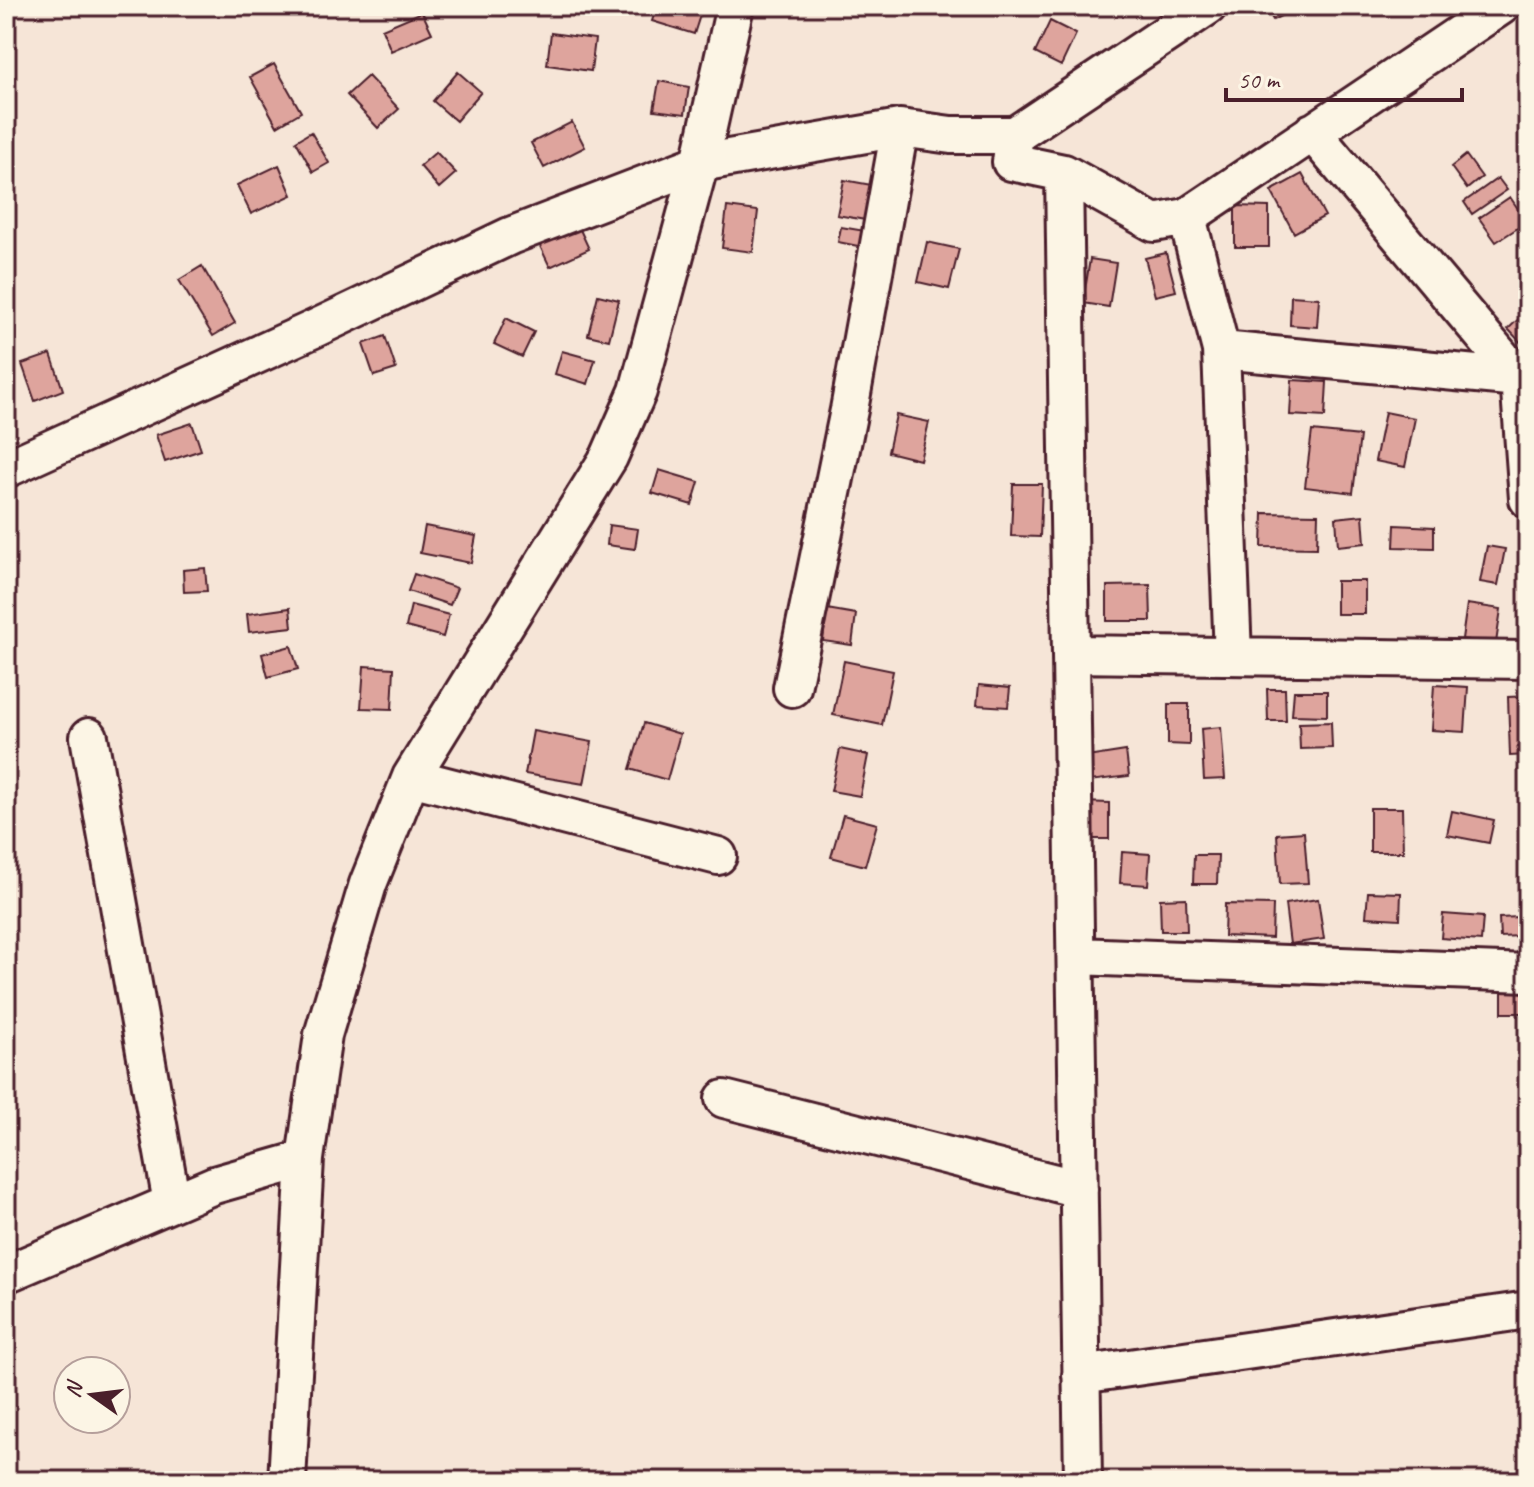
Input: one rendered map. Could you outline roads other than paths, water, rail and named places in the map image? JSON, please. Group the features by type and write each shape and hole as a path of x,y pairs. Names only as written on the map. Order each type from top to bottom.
{"street":[{"path":"287,1481 305,1159 323,1035 368,884 411,777 609,457 638,391 700,163 735,6"},
{"path":"6,469 510,236 700,163 900,128 951,135 1015,135 1208,6"},
{"path":"1015,135 1011,162 1064,173 1154,223 1187,217 1501,6"},
{"path":"792,688 849,410 900,128"},
{"path":"1312,132 1524,377 1528,499"},
{"path":"1064,173 1083,1481"},
{"path":"1187,217 1221,350 1233,656"},
{"path":"1221,350 1524,377"},
{"path":"1071,654 1528,660"},
{"path":"89,737 172,1203"},
{"path":"411,777 718,856"},
{"path":"1076,956 1528,973"},
{"path":"724,1099 1079,1189"},
{"path":"6,1274 214,1185 305,1159"},
{"path":"1081,1375 1528,1310"}]}
